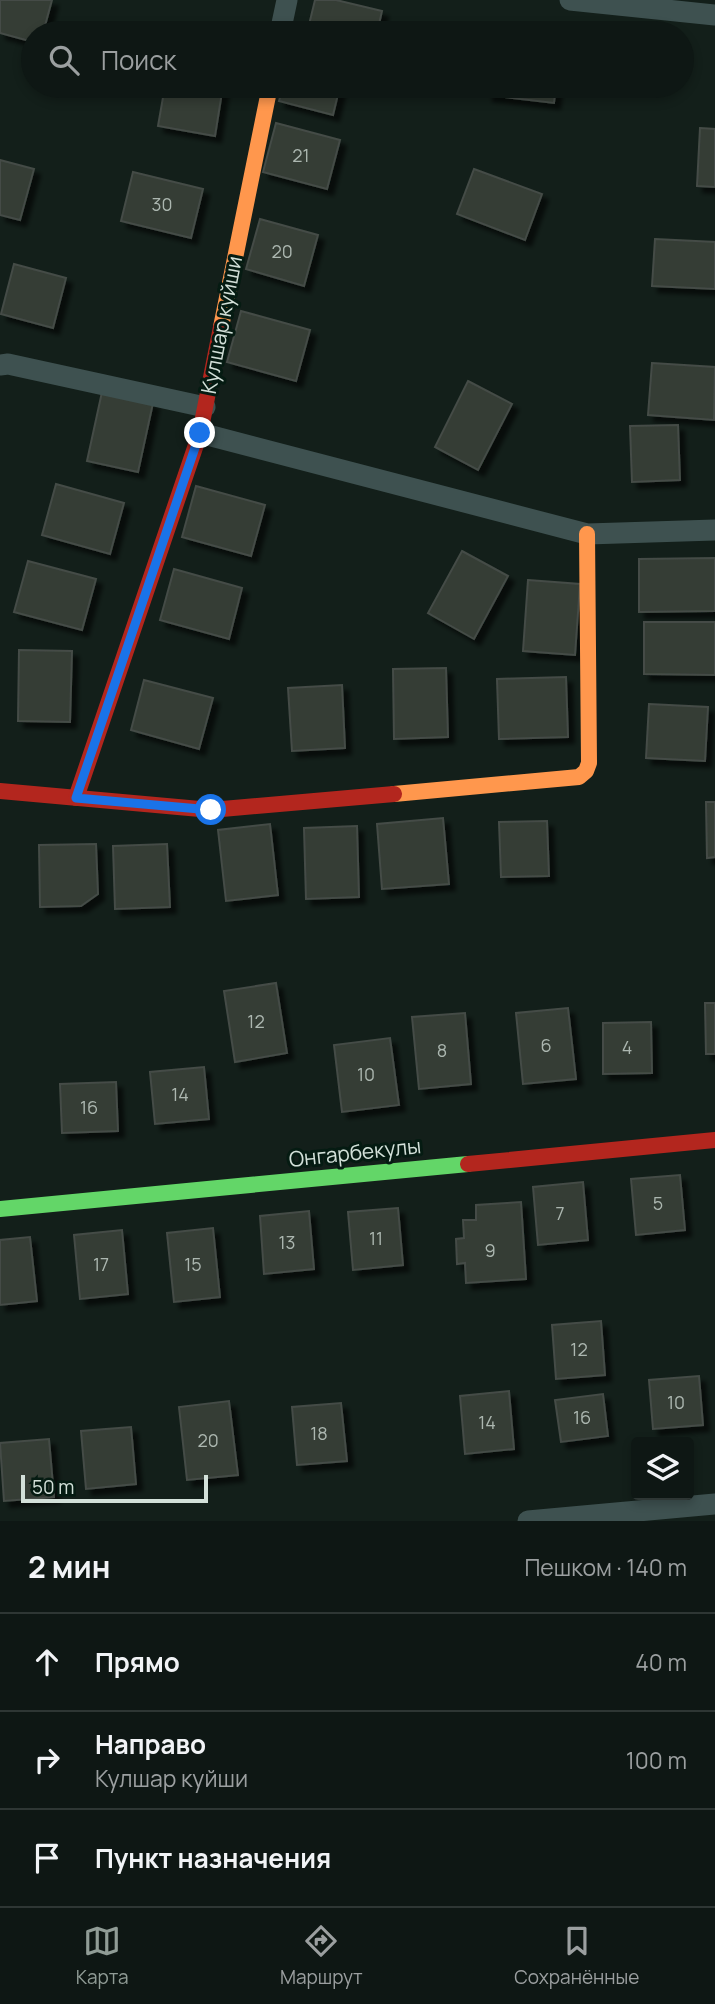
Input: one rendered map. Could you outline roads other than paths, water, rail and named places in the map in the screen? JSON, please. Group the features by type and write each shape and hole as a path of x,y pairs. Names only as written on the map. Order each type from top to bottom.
{"street":[{"path":"283,21 287,0"},
{"path":"570,0 715,15"},
{"name":"Кулшар куйши","path":"76,798 200,433 268,98"},
{"path":"0,365 8,364 205,407"},
{"path":"200,433 587,534 715,530"},
{"path":"0,791 211,810 579,776 586,771 589,763 587,534"},
{"name":"Онгарбекулы","path":"0,1209 715,1140"},
{"path":"528,1521 715,1504"}]}
